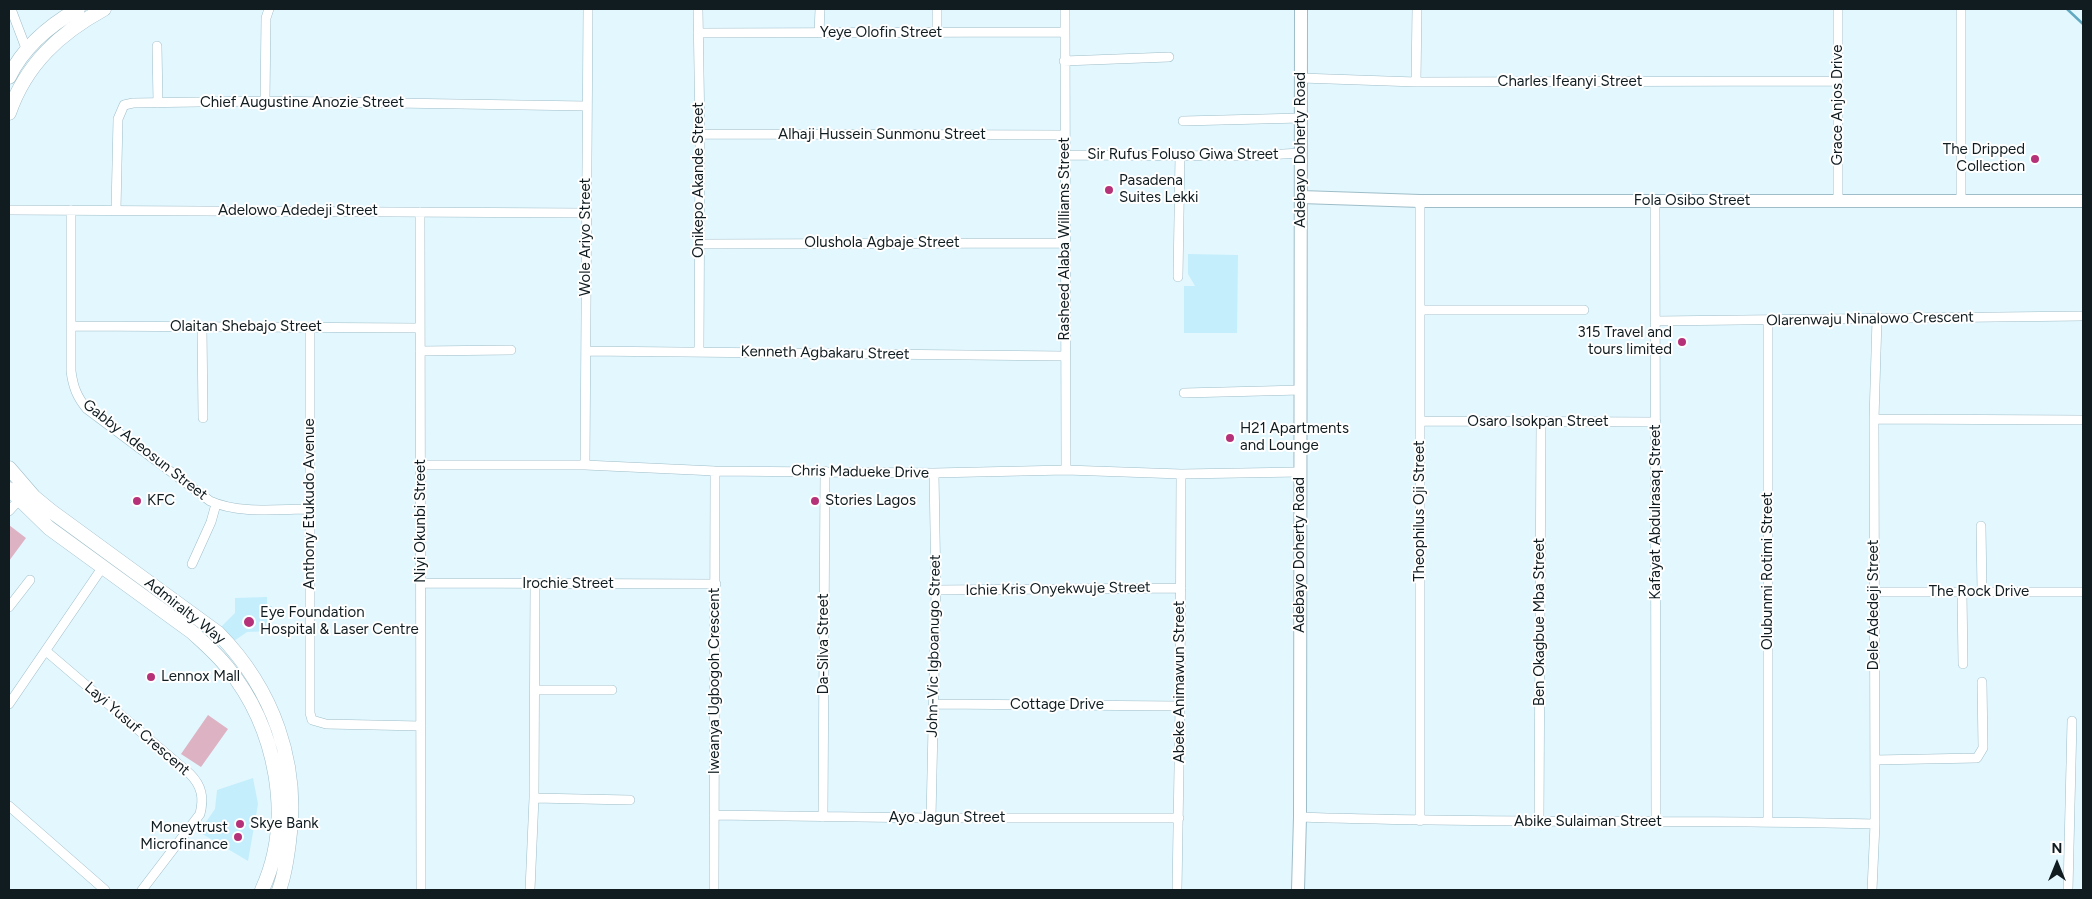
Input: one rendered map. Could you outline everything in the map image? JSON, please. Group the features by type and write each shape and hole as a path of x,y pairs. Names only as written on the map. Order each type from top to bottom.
{"main road":[{"path":"9,77 38,38 54,24 78,9"},
{"path":"9,113 21,85 45,51 73,27 104,9"},
{"name":"Admiralty Way","path":"9,468 34,497 58,516 203,621 233,648 254,677 278,726 290,773 292,812 290,837 287,859 279,890"},
{"name":"Admiralty Way","path":"9,489 49,528 174,618 205,644 227,666 251,702 269,747 278,791 277,831 270,868 262,890"}],"street":[{"path":"10,9 27,51"},
{"path":"266,102 266,18 270,9"},
{"name":"Wole Ariyo Street","path":"585,466 588,9"},
{"name":"Onikepo Akande Street","path":"698,9 700,134 699,352"},
{"path":"819,33 820,9"},
{"path":"937,9 937,33"},
{"name":"Rasheed Alaba Williams Street","path":"1065,9 1064,356 1066,470"},
{"name":"Adebayo Doherty Road","path":"1298,890 1300,817 1301,9"},
{"path":"1416,9 1416,82"},
{"name":"Grace Anjos Drive","path":"1838,9 1838,201"},
{"path":"1961,201 1962,9"},
{"name":"Yeye Olofin Street","path":"698,33 1064,32"},
{"path":"157,46 158,102"},
{"path":"1064,60 1169,57"},
{"name":"Charles Ifeanyi Street","path":"1301,78 1416,82 1838,82"},
{"name":"Chief Augustine Anozie Street","path":"116,210 118,119 120,111 124,106 133,103 266,102 587,106"},
{"path":"1183,121 1301,118"},
{"name":"Alhaji Hussein Sunmonu Street","path":"700,134 1065,135"},
{"name":"Sir Rufus Foluso Giwa Street","path":"1065,155 1248,156 1301,153"},
{"path":"1178,277 1180,156"},
{"name":"Fola Osibo Street","path":"1301,197 1420,201 2083,201"},
{"name":"Theophilus Oji Street","path":"1420,201 1420,821"},
{"name":"Kafayat Abdulrasaq Street","path":"1655,201 1656,822"},
{"name":"Adelowo Adedeji Street","path":"9,210 587,213"},
{"name":"Gabby Adeosun Street","path":"71,210 71,371 73,386 79,399 88,409 216,504 236,508 310,509"},
{"name":"Niyi Okunbi Street","path":"420,212 421,890"},
{"name":"Olushola Agbaje Street","path":"700,244 1065,243"},
{"path":"1420,310 1584,310"},
{"name":"Olarenwaju Ninalowo Crescent","path":"1656,321 2083,316"},
{"name":"Dele Adedeji Street","path":"1872,890 1875,824 1874,419 1877,319"},
{"name":"Olubunmi Rotimi Street","path":"1768,320 1768,821"},
{"name":"Olaitan Shebajo Street","path":"72,326 420,328"},
{"path":"202,327 203,418"},
{"name":"Anthony Etukudo Avenue","path":"310,328 310,713 312,720 326,724 421,726"},
{"path":"420,351 511,350"},
{"name":"Kenneth Agbakaru Street","path":"586,351 1064,356"},
{"path":"1184,393 1301,390"},
{"path":"1874,419 2083,420"},
{"name":"Osaro Isokpan Street","path":"1420,421 1656,422"},
{"name":"Ben Okagbue Mba Street","path":"1539,822 1541,422"},
{"name":"Chris Madueke Drive","path":"420,465 585,466 715,471 934,473 1066,470 1181,474 1300,472"},
{"name":"Iweanya Ugbogoh Crescent","path":"714,890 715,471"},
{"name":"Da-Silva Street","path":"823,817 825,471"},
{"name":"John-Vic Igboanugo Street","path":"931,818 936,590 934,473"},
{"name":"Abeke Animawun Street","path":"1177,890 1181,474"},
{"path":"9,511 19,500"},
{"path":"192,564 208,529 216,504"},
{"path":"1982,526 1982,592"},
{"path":"9,704 102,568"},
{"path":"9,607 30,580"},
{"name":"Irochie Street","path":"421,582 716,584"},
{"path":"530,890 534,798 535,584"},
{"name":"Ichie Kris Onyekwuje Street","path":"936,590 1181,588"},
{"name":"The Rock Drive","path":"1874,592 2083,592"},
{"path":"1962,592 1963,664"},
{"name":"Layi Yusuf Crescent","path":"46,651 190,774 199,786 202,805 200,814 142,890"},
{"path":"1875,760 1977,758 1983,748 1982,682"},
{"path":"535,690 612,690"},
{"name":"Cottage Drive","path":"934,704 1180,706"},
{"path":"2068,890 2072,721"},
{"path":"534,798 630,800"},
{"path":"9,806 104,890"},
{"name":"Ayo Jagun Street","path":"714,815 931,818 1179,818"},
{"name":"Abike Sulaiman Street","path":"1300,817 1420,821 1768,821 1875,824"}],"shaded area":[{"path":"1188,254 1238,255 1237,333 1184,333 1184,286 1195,286 1188,274"},
{"path":"9,525 26,538 9,561"},
{"name":"Eye Foundation Hospital & Laser Centre","path":"267,597 267,606 272,606 272,631 247,632 231,643 218,630 235,613 235,598"},
{"path":"208,715 228,729 201,767 181,754"},
{"path":"253,778 258,804 248,861 199,832 215,809 217,790"}],"waterway":[{"path":"2067,9 2083,24"}],"place":[{"name":"The Dripped Collection","path":"2035,159"},
{"name":"Pasadena Suites Lekki","path":"1109,190"},
{"name":"315 Travel and tours limited","path":"1682,342"},
{"name":"H21 Apartments and Lounge","path":"1230,438"},
{"name":"KFC","path":"137,501"},
{"name":"Stories Lagos","path":"815,501"},
{"name":"Eye Foundation Hospital & Laser Centre","path":"249,622"},
{"name":"Lennox Mall","path":"151,677"},
{"name":"Skye Bank","path":"240,824"},
{"name":"Moneytrust Microfinance","path":"238,837"}]}
